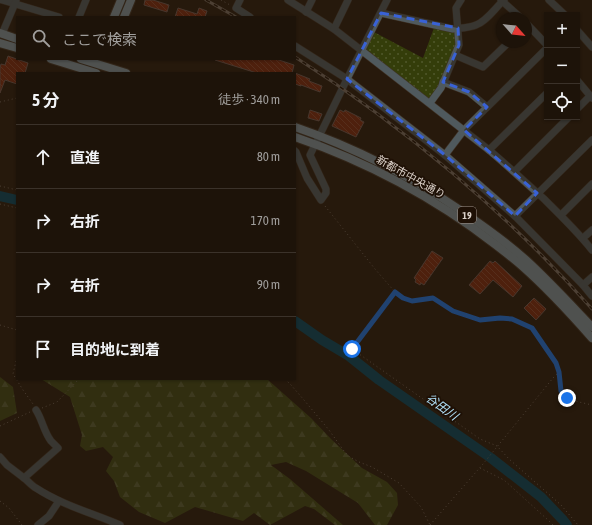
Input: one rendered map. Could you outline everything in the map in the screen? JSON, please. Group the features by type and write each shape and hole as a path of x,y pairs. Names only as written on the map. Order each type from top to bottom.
{"main road":[{"path":"114,16 121,0"},
{"path":"124,16 131,0"},
{"path":"1,33 16,39"},
{"path":"0,43 16,48"},
{"path":"54,60 95,72"},
{"path":"98,72 97,61 107,63 124,72"},
{"path":"99,72 107,63"},
{"name":"新都市中央通り","path":"296,128 418,192 466,223 521,265 550,292 592,338"},
{"name":"新都市中央通り","path":"296,136 318,140 359,152 396,170 428,189 471,217 525,260 555,287 592,327"}],"street":[{"path":"2,0 15,2 56,16"},
{"path":"79,16 86,0"},
{"path":"240,0 236,8 248,16"},
{"path":"288,0 334,29 490,150 515,171 561,215 583,238 592,250"},
{"path":"306,12 312,0"},
{"path":"334,29 348,0"},
{"path":"296,152 307,178 321,200 326,192 326,189 310,155 387,0"},
{"path":"430,104 441,88 459,45 456,8 461,0"},
{"path":"381,13 458,28 476,25 486,18 503,0 515,12"},
{"path":"549,0 562,12"},
{"path":"1,33 15,2"},
{"path":"532,31 544,44"},
{"path":"580,33 592,47"},
{"path":"296,47 347,79 445,155 514,216 583,285 592,296"},
{"path":"455,55 483,68 503,48"},
{"path":"445,155 464,130 546,48"},
{"path":"443,82 469,92 487,107"},
{"path":"580,84 591,97 580,106"},
{"path":"490,150 544,96"},
{"path":"515,171 566,120"},
{"path":"514,216 592,140"},
{"path":"561,215 592,184"},
{"path":"583,238 592,230"},
{"path":"583,285 592,277"},
{"path":"24,478 58,448 50,440 41,417 36,410"},
{"path":"0,457 7,465 35,488 60,501 120,525"},
{"path":"38,525 49,516 60,501"}],"path":[{"path":"221,0 236,8"},
{"path":"0,102 16,98"},
{"path":"0,186 16,190"},
{"path":"321,200 374,269 395,292 403,298 412,301 433,298 453,311 480,320 500,318 512,319 532,328 556,363 559,372 561,391 567,398 592,405"},
{"path":"0,204 16,208"},
{"path":"395,292 352,349 480,439 496,446 508,459 561,505 578,525"},
{"path":"0,325 16,330"},
{"path":"16,361 13,374 16,379"},
{"path":"286,380 329,430 347,454 399,483 422,507 430,525 484,463 496,446 559,372"},
{"path":"17,380 36,410"},
{"path":"0,426 57,402 78,380"},
{"path":"480,467 504,480 553,525"},
{"path":"0,501 9,508 22,525"}],"highlighted area":[{"path":"381,13 458,28 459,45 443,82 469,92 487,107 464,130 537,193 515,216 445,155 347,79"}],"green space":[{"path":"435,25 453,29 459,45 430,103 361,51 372,31 423,58"},
{"path":"0,377 13,387 17,413 0,421"},
{"path":"43,380 268,380 311,418 362,468 387,482 397,493 398,505 387,525 375,525 358,503 306,471 286,462 271,465 290,479 343,525 335,525 314,509 305,506 270,525 254,513 243,521 195,507 165,523 139,512 120,497 114,481 106,471 113,457 103,447 86,451 80,446 82,435 70,397"}],"building":[{"path":"145,0 153,0 169,5 167,12 144,5"},
{"path":"178,8 197,14 199,8 207,11 205,16 175,16"},
{"path":"8,56 28,63 25,72 16,72 16,84 5,80 0,93 0,68 1,64 5,65"},
{"path":"215,60 279,60 294,65 292,72 254,72"},
{"path":"296,73 322,86 320,92 296,84"},
{"path":"310,110 322,114 319,121 308,118"},
{"path":"340,110 344,112 345,110 361,118 360,120 364,122 356,137 332,126"},
{"path":"432,251 443,258 424,285 421,283 420,285 415,282 416,280 414,278"},
{"path":"490,261 493,263 495,261 522,286 513,297 493,280 480,294 469,285"},
{"path":"534,298 546,309 536,320 524,308"}],"waterway":[{"name":"谷田川","path":"0,196 16,200"},
{"name":"谷田川","path":"296,322 322,340 349,356 379,380 491,458 541,497 567,525"}],"railway":[{"path":"206,0 234,16"},
{"path":"296,58 375,112 452,173 525,239 592,309"}],"route":[{"path":"352,349 395,292 403,298 412,301 433,298 453,311 480,320 500,318 512,319 532,328 556,363 559,372 561,391 567,398"}]}
